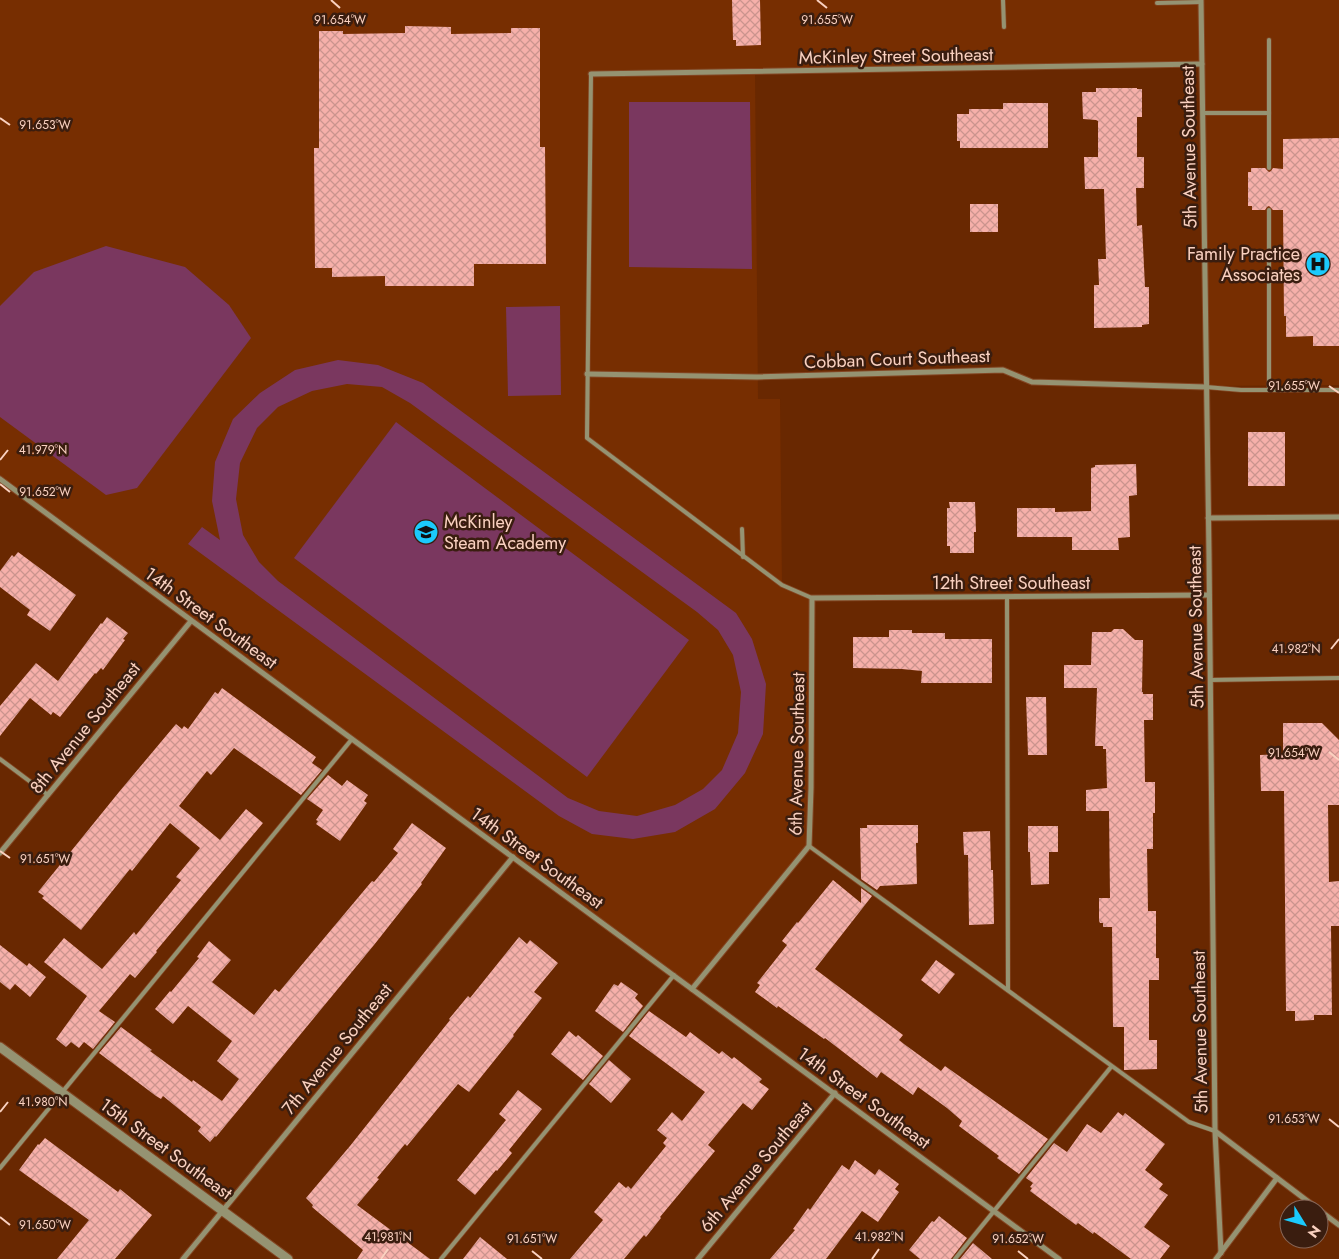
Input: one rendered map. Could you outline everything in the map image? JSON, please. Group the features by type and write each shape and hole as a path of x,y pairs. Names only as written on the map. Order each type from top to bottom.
{"street":[{"name":"5th Avenue Southeast","path":"1201,1 1215,1132 1221,1253"},
{"name":"McKinley Street Southeast","path":"591,74 1202,64"},
{"name":"Cobban Court Southeast","path":"587,374 757,377 1003,370 1032,382 1206,387"},
{"name":"14th Street Southeast","path":"0,479 1059,1259"},
{"path":"1208,518 1339,517"},
{"name":"12th Street Southeast","path":"812,598 1209,595"},
{"name":"6th Avenue Southeast","path":"692,989 809,846 812,598"},
{"name":"8th Avenue Southeast","path":"0,853 191,621"},
{"name":"7th Avenue Southeast","path":"183,1259 513,857"},
{"name":"15th Street Southeast","path":"0,1047 288,1259"},
{"name":"6th Avenue Southeast","path":"698,1259 835,1093"},
{"path":"1215,1132 1305,1199"},
{"path":"1216,1259 1277,1178"}],"lane":[{"path":"1003,0 1004,27"},
{"path":"1157,3 1201,1"},
{"path":"1269,40 1269,168"},
{"path":"591,74 587,438 782,586 812,598"},
{"path":"1202,114 1269,113"},
{"path":"1269,210 1270,390"},
{"path":"1206,387 1240,390 1339,390"},
{"path":"742,529 743,557"},
{"path":"1007,597 1008,990"},
{"path":"1210,680 1339,678"},
{"path":"0,1168 352,739"},
{"path":"0,759 48,795"},
{"path":"809,846 1189,1122 1215,1132"},
{"path":"441,1259 674,975"},
{"path":"955,1259 1112,1067"}],"shaded area":[{"name":"McKinley Steam Academy","path":"0,0 1339,0 1339,385 1205,386 1202,64 755,72 758,399 780,399 782,585 812,598 809,846 692,989 0,479"},
{"path":"629,102 750,102 752,269 629,267"},
{"path":"106,246 185,267 229,305 251,338 137,488 106,495 0,417 0,306 34,272"},
{"path":"560,306 561,395 508,396 506,307"},
{"path":"338,360 378,365 423,383 736,613 752,639 766,684 763,734 745,773 715,809 675,832 633,839 592,834 559,816 188,544 202,527 220,540 212,501 215,462 233,419 260,393 295,370","holes":["347,384 382,387 410,403 697,612 718,630 733,655 741,692 738,733 722,770 703,789 675,805 637,816 599,811 568,798 278,581 259,562 243,535 236,499 240,463 257,428 278,407 312,391"]},
{"path":"396,422 689,640 587,777 294,558"}],"building":[{"path":"732,0 760,0 761,45 736,46 736,40 733,40"},
{"path":"405,26 451,27 451,34 511,33 511,28 540,28 540,147 545,147 546,264 474,264 474,286 385,286 385,276 332,277 332,268 315,268 314,148 319,148 319,31 343,31 343,34 405,33"},
{"path":"1096,88 1142,89 1142,117 1137,117 1137,157 1144,157 1144,188 1136,188 1137,226 1142,225 1145,287 1149,287 1149,324 1142,325 1142,327 1094,328 1094,285 1099,285 1098,259 1106,259 1104,189 1085,189 1084,157 1098,157 1098,121 1083,119 1082,92 1096,92"},
{"path":"1003,103 1048,103 1048,148 960,148 960,141 957,141 957,114 969,114 969,109 1003,109"},
{"path":"1339,138 1339,346 1313,346 1313,336 1286,337 1286,316 1284,316 1283,210 1273,210 1269,206 1265,210 1252,210 1252,206 1248,206 1248,172 1251,172 1251,168 1265,168 1269,172 1273,168 1283,169 1283,139"},
{"path":"970,204 998,204 998,232 970,232"},
{"path":"1248,432 1285,432 1285,486 1248,486"},
{"path":"1136,464 1137,495 1129,496 1130,537 1118,538 1119,550 1072,550 1072,537 1017,537 1017,508 1055,508 1055,512 1091,511 1091,468 1095,467 1095,465"},
{"path":"949,502 975,502 976,532 974,532 974,553 950,553 950,546 947,546 947,508 950,508"},
{"path":"18,552 76,595 50,631 27,615 30,610 0,587 0,571 12,555 14,557"},
{"path":"107,617 128,633 103,670 101,668 95,673 60,717 53,712 51,715 30,698 0,736 0,706 36,663 58,681"},
{"path":"1114,629 1123,629 1135,640 1143,640 1142,692 1143,694 1153,694 1153,720 1144,720 1145,782 1155,782 1153,849 1147,849 1148,911 1156,911 1156,958 1159,958 1159,980 1149,980 1149,1040 1157,1040 1157,1069 1124,1070 1124,1027 1113,1027 1112,927 1103,927 1103,923 1099,921 1099,898 1110,898 1109,811 1086,811 1086,790 1107,788 1106,749 1103,749 1103,746 1095,746 1097,688 1064,688 1064,665 1091,665 1092,632 1111,632"},
{"path":"889,630 912,630 912,633 945,633 945,639 992,639 992,683 921,683 922,671 853,668 853,637 889,637"},
{"path":"222,688 316,757 312,763 322,770 301,795 234,748 211,775 207,771 179,806 220,840 246,809 263,823 135,978 130,974 99,1011 115,1022 93,1049 84,1042 79,1048 71,1042 66,1047 56,1039 87,996 44,962 64,938 102,969 134,932 136,935 181,880 176,877 200,848 170,823 81,930 42,898 44,896 38,892 176,724 182,729 184,726 188,729 215,692 218,694"},
{"path":"1026,697 1046,697 1047,755 1028,755"},
{"path":"1283,723 1322,723 1339,740 1339,805 1328,805 1329,882 1339,881 1339,926 1331,926 1332,1015 1314,1015 1314,1020 1295,1021 1295,1011 1286,1011 1284,791 1261,791 1260,755 1283,754"},
{"path":"328,775 342,786 347,780 368,795 364,801 367,803 340,841 316,824 318,821 316,820 323,810 307,799"},
{"path":"412,823 446,848 422,884 374,945 210,1142 198,1131 201,1127 163,1096 161,1099 156,1096 99,1053 121,1027 192,1082 193,1080 222,1101 239,1079 217,1061 232,1041 188,1006 173,1024 155,1009 199,958 197,957 209,941 231,960 212,982 254,1015 275,989 279,992 372,881 374,882 398,853 393,849"},
{"path":"867,825 918,825 918,843 916,843 917,884 880,886 877,890 861,879 860,828 867,828"},
{"path":"1028,826 1058,826 1058,852 1049,852 1049,884 1031,885"},
{"path":"990,831 994,924 969,925 968,855 964,855 963,832"},
{"path":"833,880 861,903 861,888 872,896 815,969 903,1035 899,1040 941,1071 945,1066 1048,1139 1019,1174 997,1158 999,1156 959,1126 962,1121 947,1108 918,1087 913,1095 881,1072 877,1078 825,1038 755,992 760,985 757,983 787,945 782,941"},
{"path":"519,937 527,944 530,940 558,963 534,992 542,998 469,1092 458,1084 407,1146 405,1144 357,1205 430,1259 357,1259 363,1250 312,1207 313,1205 306,1198 350,1146 449,1019 468,996 470,998"},
{"path":"0,945 27,966 29,963 46,977 30,997 15,984 10,990 0,982"},
{"path":"936,960 955,974 939,994 921,980"},
{"path":"621,982 638,994 635,998 643,1006 623,1032 595,1011 614,984 618,986"},
{"path":"649,1011 686,1037 690,1032 719,1054 722,1051 732,1059 734,1057 762,1079 759,1082 769,1089 752,1110 743,1103 708,1145 715,1151 660,1217 646,1237 644,1235 624,1259 570,1259 603,1220 594,1212 619,1182 626,1188 628,1186 631,1189 666,1146 663,1143 667,1138 657,1130 672,1112 682,1121 705,1092 629,1036"},
{"path":"569,1031 576,1037 578,1035 603,1056 583,1080 551,1054"},
{"path":"609,1060 631,1079 611,1103 589,1084"},
{"path":"518,1090 542,1109 509,1150 512,1153 475,1195 457,1180 506,1120 499,1114"},
{"path":"1118,1112 1123,1116 1125,1113 1165,1144 1145,1170 1163,1184 1159,1189 1168,1195 1144,1227 1170,1246 1160,1259 1131,1259 1094,1232 1093,1234 1078,1223 1076,1225 1030,1191 1033,1183 1026,1178 1054,1143 1067,1152 1087,1124 1101,1133"},
{"path":"45,1138 118,1192 120,1189 152,1215 115,1259 57,1259 89,1220 19,1170 38,1144"},
{"path":"855,1160 875,1175 879,1169 899,1184 895,1189 899,1192 878,1222 862,1211 826,1259 770,1259 795,1230 793,1229 808,1208 810,1210 842,1165 849,1170"},
{"path":"939,1216 967,1238 951,1259 920,1259 909,1250 932,1221 934,1222"},
{"path":"480,1237 507,1259 463,1259"},
{"path":"973,1243 992,1259 960,1259"}],"place":[{"name":"Family Practice Associates","path":"1318,264"},
{"name":"McKinley Steam Academy","path":"426,532"}]}
